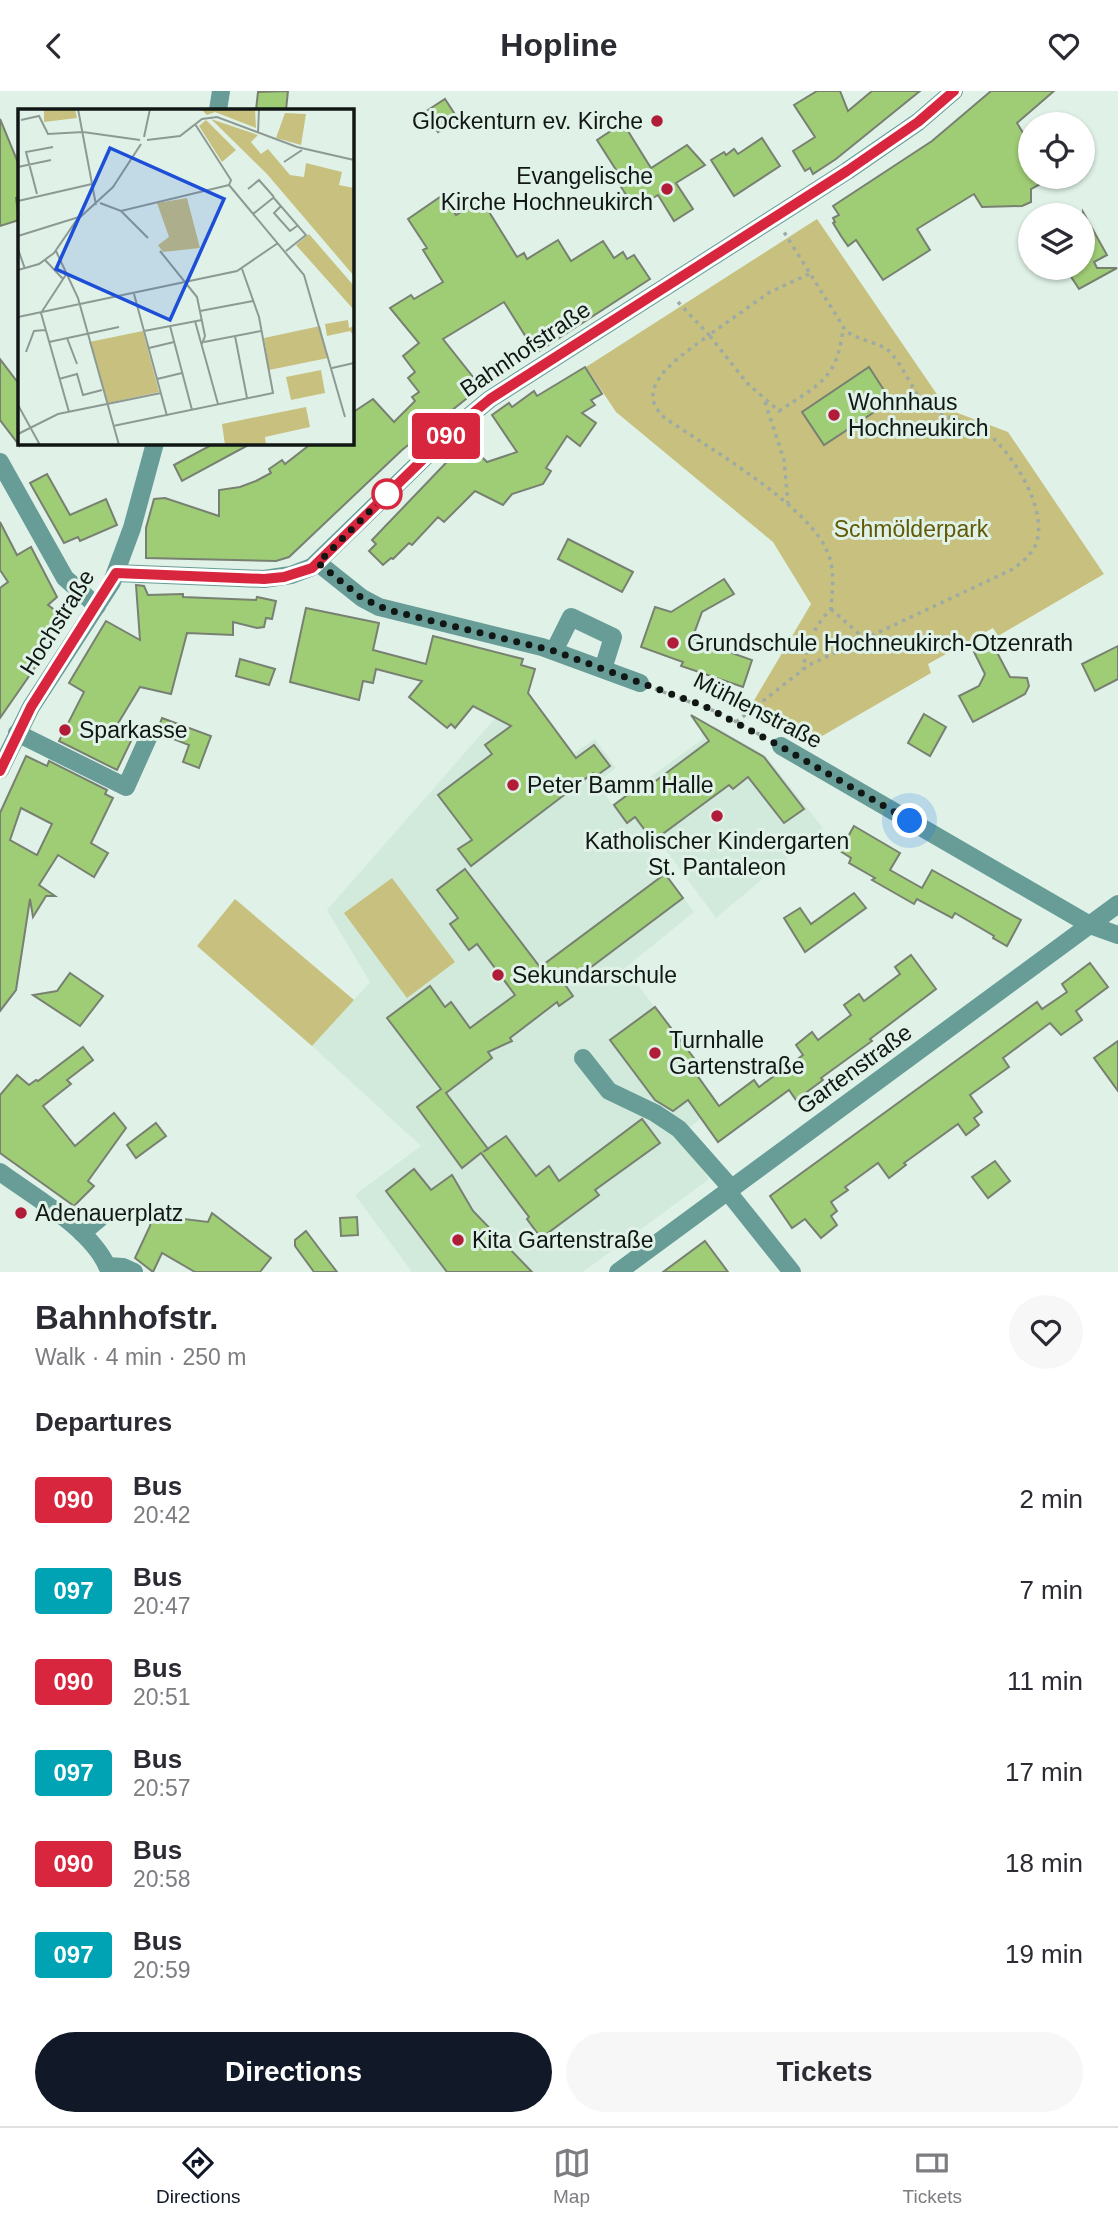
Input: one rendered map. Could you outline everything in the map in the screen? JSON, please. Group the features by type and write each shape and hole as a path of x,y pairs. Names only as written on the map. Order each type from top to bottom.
{"street":[{"path":"218,109 221,91"},
{"name":"Bahnhofstraße","path":"116,573 264,579 291,575 318,563 477,408 775,218 918,122 954,91"},
{"name":"Hochstraße","path":"0,770 17,733 116,573 132,528 154,445"},
{"path":"0,462 65,578 97,606"},
{"path":"318,563 362,598 379,607 554,651 640,683"},
{"path":"554,651 571,617 613,637 603,669"},
{"path":"17,733 126,787 148,738"},
{"name":"Mühlenstraße","path":"780,746 1090,925 1118,935"},
{"name":"Gartenstraße","path":"618,1272 1118,904"},
{"path":"583,1058 609,1091 656,1113 679,1129 792,1272"},
{"path":"0,1172 95,1245 105,1269 123,1267 134,1272"},
{"path":"82,1233 100,1218"}],"path":[{"path":"736,722 803,670 1013,569 1022,563 1035,547 1038,526 1032,497 1011,459 989,435 974,425 930,410 888,349 861,340 843,328 775,218"},
{"path":"803,670 811,635 831,610 833,579 829,555 813,529 788,504 665,418 654,405 652,391 657,379 672,364 709,335 770,292 809,274"},
{"path":"664,288 709,335 747,383 779,411 824,381 837,360 843,328"},
{"path":"765,400 784,460 788,504"},
{"path":"831,610 866,640"},
{"name":"Mühlenstraße","path":"640,683 704,706 780,746"}],"shaded area":[{"name":"Sekundarschule","path":"519,691 536,702 574,753 595,739 616,768 596,783 612,804 703,739 701,731 714,726 766,756 823,828 716,918 659,841 647,849 694,912 625,968 700,1067 696,1071 719,1104 679,1136 709,1179 583,1272 412,1272 355,1195 421,1146 312,1046 370,982 327,910"}],"green space":[{"name":"Schmölderpark","path":"817,219 947,409 1008,432 1104,574 998,636 993,628 928,664 931,673 810,743 749,709 811,604 773,542 616,412 586,367"},
{"path":"392,878 455,962 407,998 344,913"},
{"path":"235,899 354,1000 312,1046 197,946"}],"building":[{"path":"288,91 286,109 256,109 258,92"},
{"path":"817,91 840,91 848,111 872,91 920,91 836,159 813,174 810,168 805,171 793,151 815,137 794,105"},
{"path":"991,91 1054,91 1030,112 1018,112 1018,189 1031,189 1031,202 1018,203 1018,206 982,207 974,194 917,229 930,250 883,280 856,240 848,246 841,236 833,223 833,218 839,215 833,206 932,141"},
{"path":"445,99 458,119 438,132 425,112"},
{"path":"0,119 18,163 18,220 0,226"},
{"path":"623,123 651,168 687,145 705,165 676,183 693,209 674,221 658,195 635,209 621,187 625,184 597,140"},
{"path":"762,138 780,166 734,196 711,160 734,149 738,154"},
{"path":"443,195 456,215 481,199 517,257 524,253 527,259 558,240 571,261 603,241 614,258 623,252 627,259 634,255 650,279 536,353 504,302 443,339 481,387 402,450 289,557 276,561 146,558 146,528 154,499 165,498 219,516 219,490 256,481 271,473 269,469 282,460 285,464 309,445 354,445 354,412 373,399 394,422 415,401 412,397 419,392 408,378 415,372 403,356 419,343 390,308 411,295 414,299 443,282 423,250 427,248 408,219"},
{"path":"1095,234 1107,255 1095,261"},
{"path":"1095,264 1097,268 1117,268 1079,289 1073,280 1095,280"},
{"path":"0,359 18,383 18,444 0,420"},
{"path":"585,367 602,394 591,400 595,405 582,413 596,423 580,446 567,436 546,468 551,471 543,484 512,494 503,505 475,491 444,522 438,517 412,545 409,543 383,565 369,551 376,544 372,540 466,442 487,462 517,452 492,415 509,403 512,407 534,391 537,396"},
{"name":"Wohnhaus Hochneukirch","path":"869,367 891,401 824,445 802,412"},
{"path":"211,445 248,445 182,481 174,465"},
{"path":"47,474 70,515 106,499 117,525 80,541 78,537 64,543 30,483"},
{"path":"0,522 17,555 31,547 57,597 48,605 68,620 0,718 0,588 8,582 0,570"},
{"path":"568,539 633,572 622,592 558,559"},
{"name":"Grundschule Hochneukirch-Otzenrath","path":"724,579 734,594 702,612 692,639 752,660 743,687 681,666 683,662 641,647 655,607 671,612"},
{"path":"136,585 144,586 148,595 183,594 183,597 256,600 257,597 276,601 272,619 266,618 264,627 257,628 233,622 233,635 187,633 171,694 140,687 114,730 132,739 117,770 59,741 84,692 69,683 106,621 140,640"},
{"path":"306,608 379,623 373,650 426,664 433,636 523,659 521,665 535,669 528,693 576,758 594,745 610,766 596,776 593,773 471,866 458,849 472,840 438,795 492,754 485,745 511,726 473,706 455,728 451,724 447,728 409,697 422,681 376,669 373,683 363,681 359,700 290,682"},
{"path":"992,643 1010,677 1027,678 1029,686 1025,694 973,722 959,696 979,686 985,674 974,652"},
{"path":"1118,646 1118,679 1095,691 1082,664"},
{"path":"240,659 275,669 269,685 236,676"},
{"path":"924,714 946,727 930,756 908,743"},
{"path":"691,715 764,757 804,809 784,823 748,777 733,789 729,785 653,841 635,817 627,823 614,805 638,787 641,792 709,741"},
{"path":"162,718 211,736 199,768 183,762 189,745 158,733"},
{"path":"26,756 47,766 49,761 107,790 105,794 113,798 91,843 108,853 94,877 58,855 39,885 55,896 46,896 33,917 30,899 16,990 0,1011 0,813","holes":["21,808 52,824 37,855 10,840"]},
{"path":"854,826 900,853 890,870 922,888 932,870 1021,920 1007,946 955,913 952,918 917,899 914,904 872,880 875,878 849,863 851,858 840,851"},
{"path":"465,869 540,967 665,874 683,898 566,986 573,996 559,1006 557,1002 510,1038 512,1041 488,1052 492,1058 446,1093 488,1149 506,1136 536,1176 549,1166 559,1181 642,1119 660,1143 595,1190 599,1195 541,1238 527,1219 529,1217 481,1153 462,1168 417,1107 441,1089 387,1018 430,986 445,1007 451,1002 470,1028 515,995 477,944 469,950 450,924 458,918 437,890"},
{"path":"854,893 866,908 805,952 784,918 800,908 811,924"},
{"path":"911,955 936,989 796,1100 789,1090 718,1142 688,1100 673,1111 655,1100 610,1040 655,1007 700,1066 694,1071 719,1106 754,1080 759,1087 803,1055 796,1045 812,1032 818,1040 851,1015 844,1005 859,994 864,1001 900,974 895,967"},
{"path":"1090,963 1108,987 1076,1011 1082,1020 1061,1035 1050,1023 1003,1058 1009,1067 970,1095 982,1112 974,1118 979,1125 966,1135 958,1124 904,1163 906,1165 889,1178 878,1163 845,1187 848,1190 831,1202 837,1211 831,1216 837,1225 821,1238 805,1219 792,1228 770,1196 1037,1002 1042,1009 1067,992 1062,984"},
{"path":"70,973 103,996 80,1026 33,995 57,991"},
{"path":"1118,1041 1118,1091 1094,1058"},
{"path":"83,1047 93,1060 67,1080 71,1084 43,1106 75,1146 114,1113 126,1128 88,1181 94,1186 74,1206 0,1153 0,1095 17,1075 29,1085"},
{"path":"156,1123 166,1136 136,1158 127,1145"},
{"path":"995,1161 1010,1181 988,1198 972,1177"},
{"path":"414,1169 431,1190 452,1175 473,1211 532,1272 447,1272 386,1191"},
{"path":"212,1213 271,1258 260,1272 195,1272 162,1253 153,1272 135,1258 150,1226 152,1215 208,1222"},
{"path":"357,1217 358,1235 341,1236 340,1218"},
{"path":"306,1231 337,1272 314,1272 295,1246 295,1240"},
{"path":"705,1241 728,1272 663,1272"}],"bus line":[{"name":"090","path":"0,771 31,707 116,573 264,579 284,577 312,568 477,408 847,171 918,122 954,91"}],"place":[{"name":"Glockenturn ev. Kirche","path":"657,121"},
{"name":"Evangelische Kirche Hochneukirch","path":"667,189"},
{"name":"Wohnhaus Hochneukirch","path":"834,415"},
{"name":"Grundschule Hochneukirch-Otzenrath","path":"673,643"},
{"name":"Sparkasse","path":"65,730"},
{"name":"Peter Bamm Halle","path":"513,785"},
{"name":"Katholischer Kindergarten St. Pantaleon","path":"717,816"},
{"name":"Sekundarschule","path":"498,975"},
{"name":"Turnhalle Gartenstraße","path":"655,1053"},
{"name":"Adenauerplatz","path":"21,1213"},
{"name":"Kita Gartenstraße","path":"458,1240"}],"route":[{"path":"387,494 318,563 362,598 388,610 554,651 704,706 780,746 910,821"}]}
